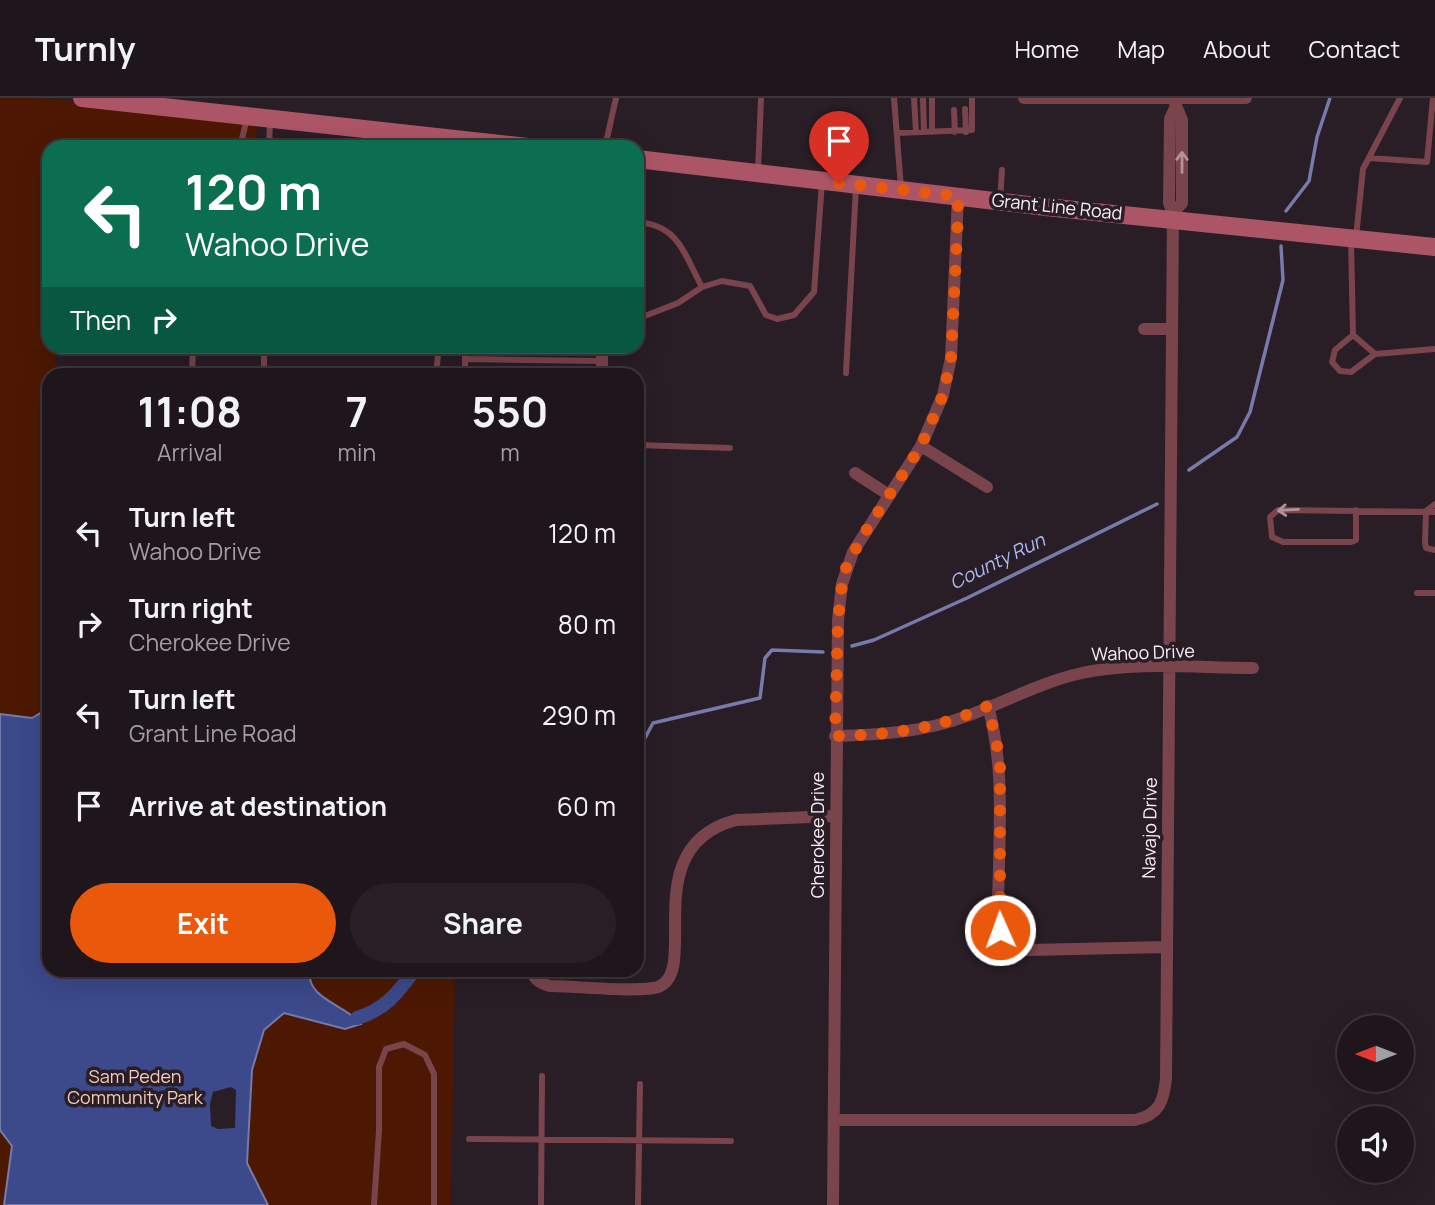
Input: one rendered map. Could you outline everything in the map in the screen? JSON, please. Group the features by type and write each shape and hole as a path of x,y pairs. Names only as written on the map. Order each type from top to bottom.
{"main road":[{"path":"82,98 270,118 426,140"},
{"name":"Grant Line Road","path":"644,160 1000,201 1173,216 1435,247"}],"street":[{"path":"1024,98 1175,104 1207,99 1247,98"},
{"name":"Navajo Drive","path":"835,1120 1146,1118 1157,1111 1165,1091 1173,216 1169,203 1170,120 1175,104"},
{"name":"Cherokee Drive","path":"833,1205 835,736 838,620 842,584 858,544 921,446 943,395 951,358 958,196"},
{"path":"1144,329 1172,329"},
{"path":"921,446 987,487"},
{"path":"855,473 889,495"},
{"name":"Wahoo Drive","path":"835,736 906,732 938,725 1030,689 1081,673 1114,668 1253,668"},
{"path":"988,706 1000,759 1000,930 1004,938 1011,944 1029,950 1167,947"},
{"path":"534,977 541,984 550,986 645,989 661,986 672,974 676,954 674,915 679,874 691,848 700,837 723,823 736,820 836,816"}],"lane":[{"path":"607,140 616,98"},
{"path":"758,173 761,98"},
{"path":"894,98 901,190"},
{"path":"914,98 916,132"},
{"path":"923,98 924,132"},
{"path":"932,98 932,132"},
{"path":"897,133 972,130 972,98"},
{"path":"1375,354 1353,335 1353,238 1363,169 1400,98"},
{"path":"1369,158 1427,162 1433,98"},
{"path":"965,109 965,132"},
{"path":"954,110 955,132"},
{"path":"242,140 247,116"},
{"path":"270,118 270,140"},
{"path":"1000,201 1002,170"},
{"path":"644,316 677,303 702,287 722,281 750,286 766,315 777,319 794,315 814,292 822,181"},
{"path":"846,373 856,185"},
{"path":"644,222 669,230 702,287"},
{"path":"1353,335 1335,350 1332,362 1340,371 1351,372 1375,354 1435,349"},
{"path":"465,354 465,368"},
{"path":"465,359 602,368"},
{"path":"644,445 730,448"},
{"path":"1426,511 1435,504"},
{"path":"1356,510 1356,540 1351,542 1283,542 1272,537 1270,517 1278,510 1356,510 1435,512"},
{"path":"1426,511 1426,548 1435,550"},
{"path":"1417,593 1435,593"},
{"path":"374,1205 379,1131 379,1067 386,1049 404,1044 425,1055 434,1074 434,1205"},
{"path":"541,1205 542,1076"},
{"path":"638,1205 640,1083"},
{"path":"469,1139 731,1141"}],"green space":[{"name":"Sam Peden Community Park","path":"0,98 39,98 257,117 256,140 42,140 42,354 56,354 55,368 42,368 42,977 455,977 451,1205 0,1205"}],"water":[{"path":"42,712 42,977 310,977 320,995 355,1017 361,1024 345,1029 284,1013 264,1030 252,1070 247,1163 268,1205 4,1205 12,1146 0,1130 0,714 32,718"}],"pier":[{"path":"231,1087 236,1090 235,1128 218,1129 211,1126 210,1104 213,1092"}],"waterway":[{"name":"County Run","path":"1286,211 1309,181 1317,137 1330,98"},
{"name":"County Run","path":"1189,470 1237,437 1250,412 1283,280 1281,246"},
{"name":"County Run","path":"852,646 874,640 967,598 1157,504"},
{"name":"County Run","path":"644,738 653,723 760,698 765,658 772,650 823,652"},
{"name":"County Run","path":"357,1018 375,1011 389,1000 409,977"}],"route":[{"path":"839,183 958,196 958,215 951,358 943,395 921,446 853,552 842,584 838,620 835,736 906,732 938,725 988,706 1000,759 1000,930"}]}
